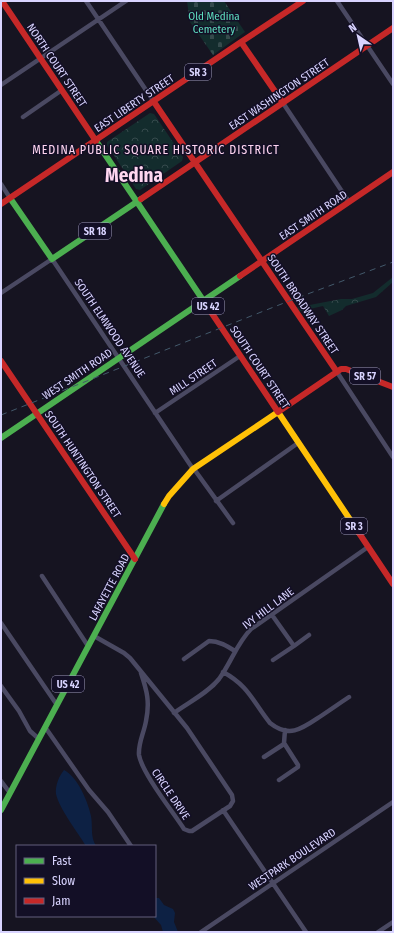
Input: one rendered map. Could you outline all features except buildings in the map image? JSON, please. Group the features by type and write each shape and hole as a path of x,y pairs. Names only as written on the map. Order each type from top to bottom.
{"main road":[{"name":"NORTH COURT STREET","path":"2,1 96,141"},
{"name":"EAST LIBERTY STREET","path":"1,204 302,1"},
{"name":"EAST WASHINGTON STREET","path":"137,202 393,28"},
{"path":"241,42 282,103"},
{"name":"SR 57","path":"154,102 195,162"},
{"name":"SOUTH COURT STREET","path":"96,141 204,300 368,547 392,580"},
{"name":"SOUTH BROADWAY STREET","path":"195,162 337,372"},
{"name":"EAST SMITH ROAD","path":"204,300 393,172"},
{"name":"SOUTH ELMWOOD AVENUE","path":"10,198 52,259"},
{"name":"SR 18","path":"52,259 137,202"},
{"name":"WEST SMITH ROAD","path":"1,438 204,300"},
{"name":"SOUTH HUNTINGTON STREET","path":"1,361 135,559"},
{"name":"SR 57","path":"337,372 342,369 346,369 393,387"},
{"name":"LAFAYETTE ROAD","path":"1,810 169,496 193,469 337,372"}],"street":[{"path":"86,1 154,102"},
{"path":"1,85 126,1"},
{"path":"337,1 393,84"},
{"path":"23,117 62,90"},
{"path":"282,103 349,202"},
{"path":"1,184 10,198"},
{"path":"1,293 52,259"},
{"name":"SOUTH ELMWOOD AVENUE","path":"52,259 193,469 233,523"},
{"name":"MILL STREET","path":"155,413 240,356"},
{"name":"SOUTH BROADWAY STREET","path":"337,372 393,457"},
{"path":"216,501 298,443"},
{"name":"IVY HILL LANE","path":"174,713 210,688 224,672 246,634 368,547"},
{"path":"42,576 88,646"},
{"path":"272,615 294,646"},
{"path":"1,623 57,705"},
{"path":"273,660 309,635"},
{"name":"CIRCLE DRIVE","path":"94,636 130,658 187,728 232,795 232,804 195,830 192,831 184,829 146,773 141,762 139,749 148,708 148,693 141,673"},
{"path":"184,659 209,641 214,641 235,651"},
{"path":"224,672 240,683 250,693 270,723 279,729 294,731 304,728 349,697"},
{"path":"1,686 20,711 30,731 39,739"},
{"path":"45,728 89,790 108,812 130,845"},
{"path":"279,780 298,767 284,744 285,730"},
{"path":"264,757 284,744"},
{"path":"1,781 10,793"},
{"name":"WESTPARK BOULEVARD","path":"201,932 393,802"},
{"path":"223,810 306,932"},
{"path":"378,932 393,922"}],"green space":[{"name":"Old Medina Cemetery","path":"187,1 224,1 245,32 213,55 190,22"},
{"path":"150,113 154,114 183,157 182,161 140,190 136,189 107,145 107,142"},
{"path":"393,277 393,282 376,297 346,306 342,310 329,316 323,306 296,312 294,308 341,299 352,299 373,293"}],"water":[{"path":"64,770 74,778 82,790 91,816 92,835 96,845 85,845 65,813 56,794 59,778"},
{"path":"156,898 159,898 164,905 173,909 175,913 174,922 178,932 163,932 161,925 154,917 156,917"}],"railway":[{"path":"1,415 289,301 393,262"}],"traffic: fast":[{"path":"96,141 209,309"},
{"path":"10,198 52,259 141,199"},
{"path":"1,438 240,276"},
{"path":"1,810 164,504"}],"traffic: slow":[{"path":"164,504 169,496 193,469 278,412 359,533"}],"traffic: jam":[{"path":"2,1 96,141"},
{"path":"241,42 303,1"},
{"path":"141,199 393,28"},
{"path":"1,204 241,42 283,103"},
{"path":"154,102 337,372"},
{"path":"240,276 393,172"},
{"path":"209,309 278,412 341,369 346,369 393,387"},
{"path":"1,361 135,559"},
{"path":"359,533 393,584"}],"district":[{"name":"MEDINA PUBLIC SQUARE HISTORIC DISTRICT","path":"156,150"},
{"name":"Medina","path":"134,175"}]}
